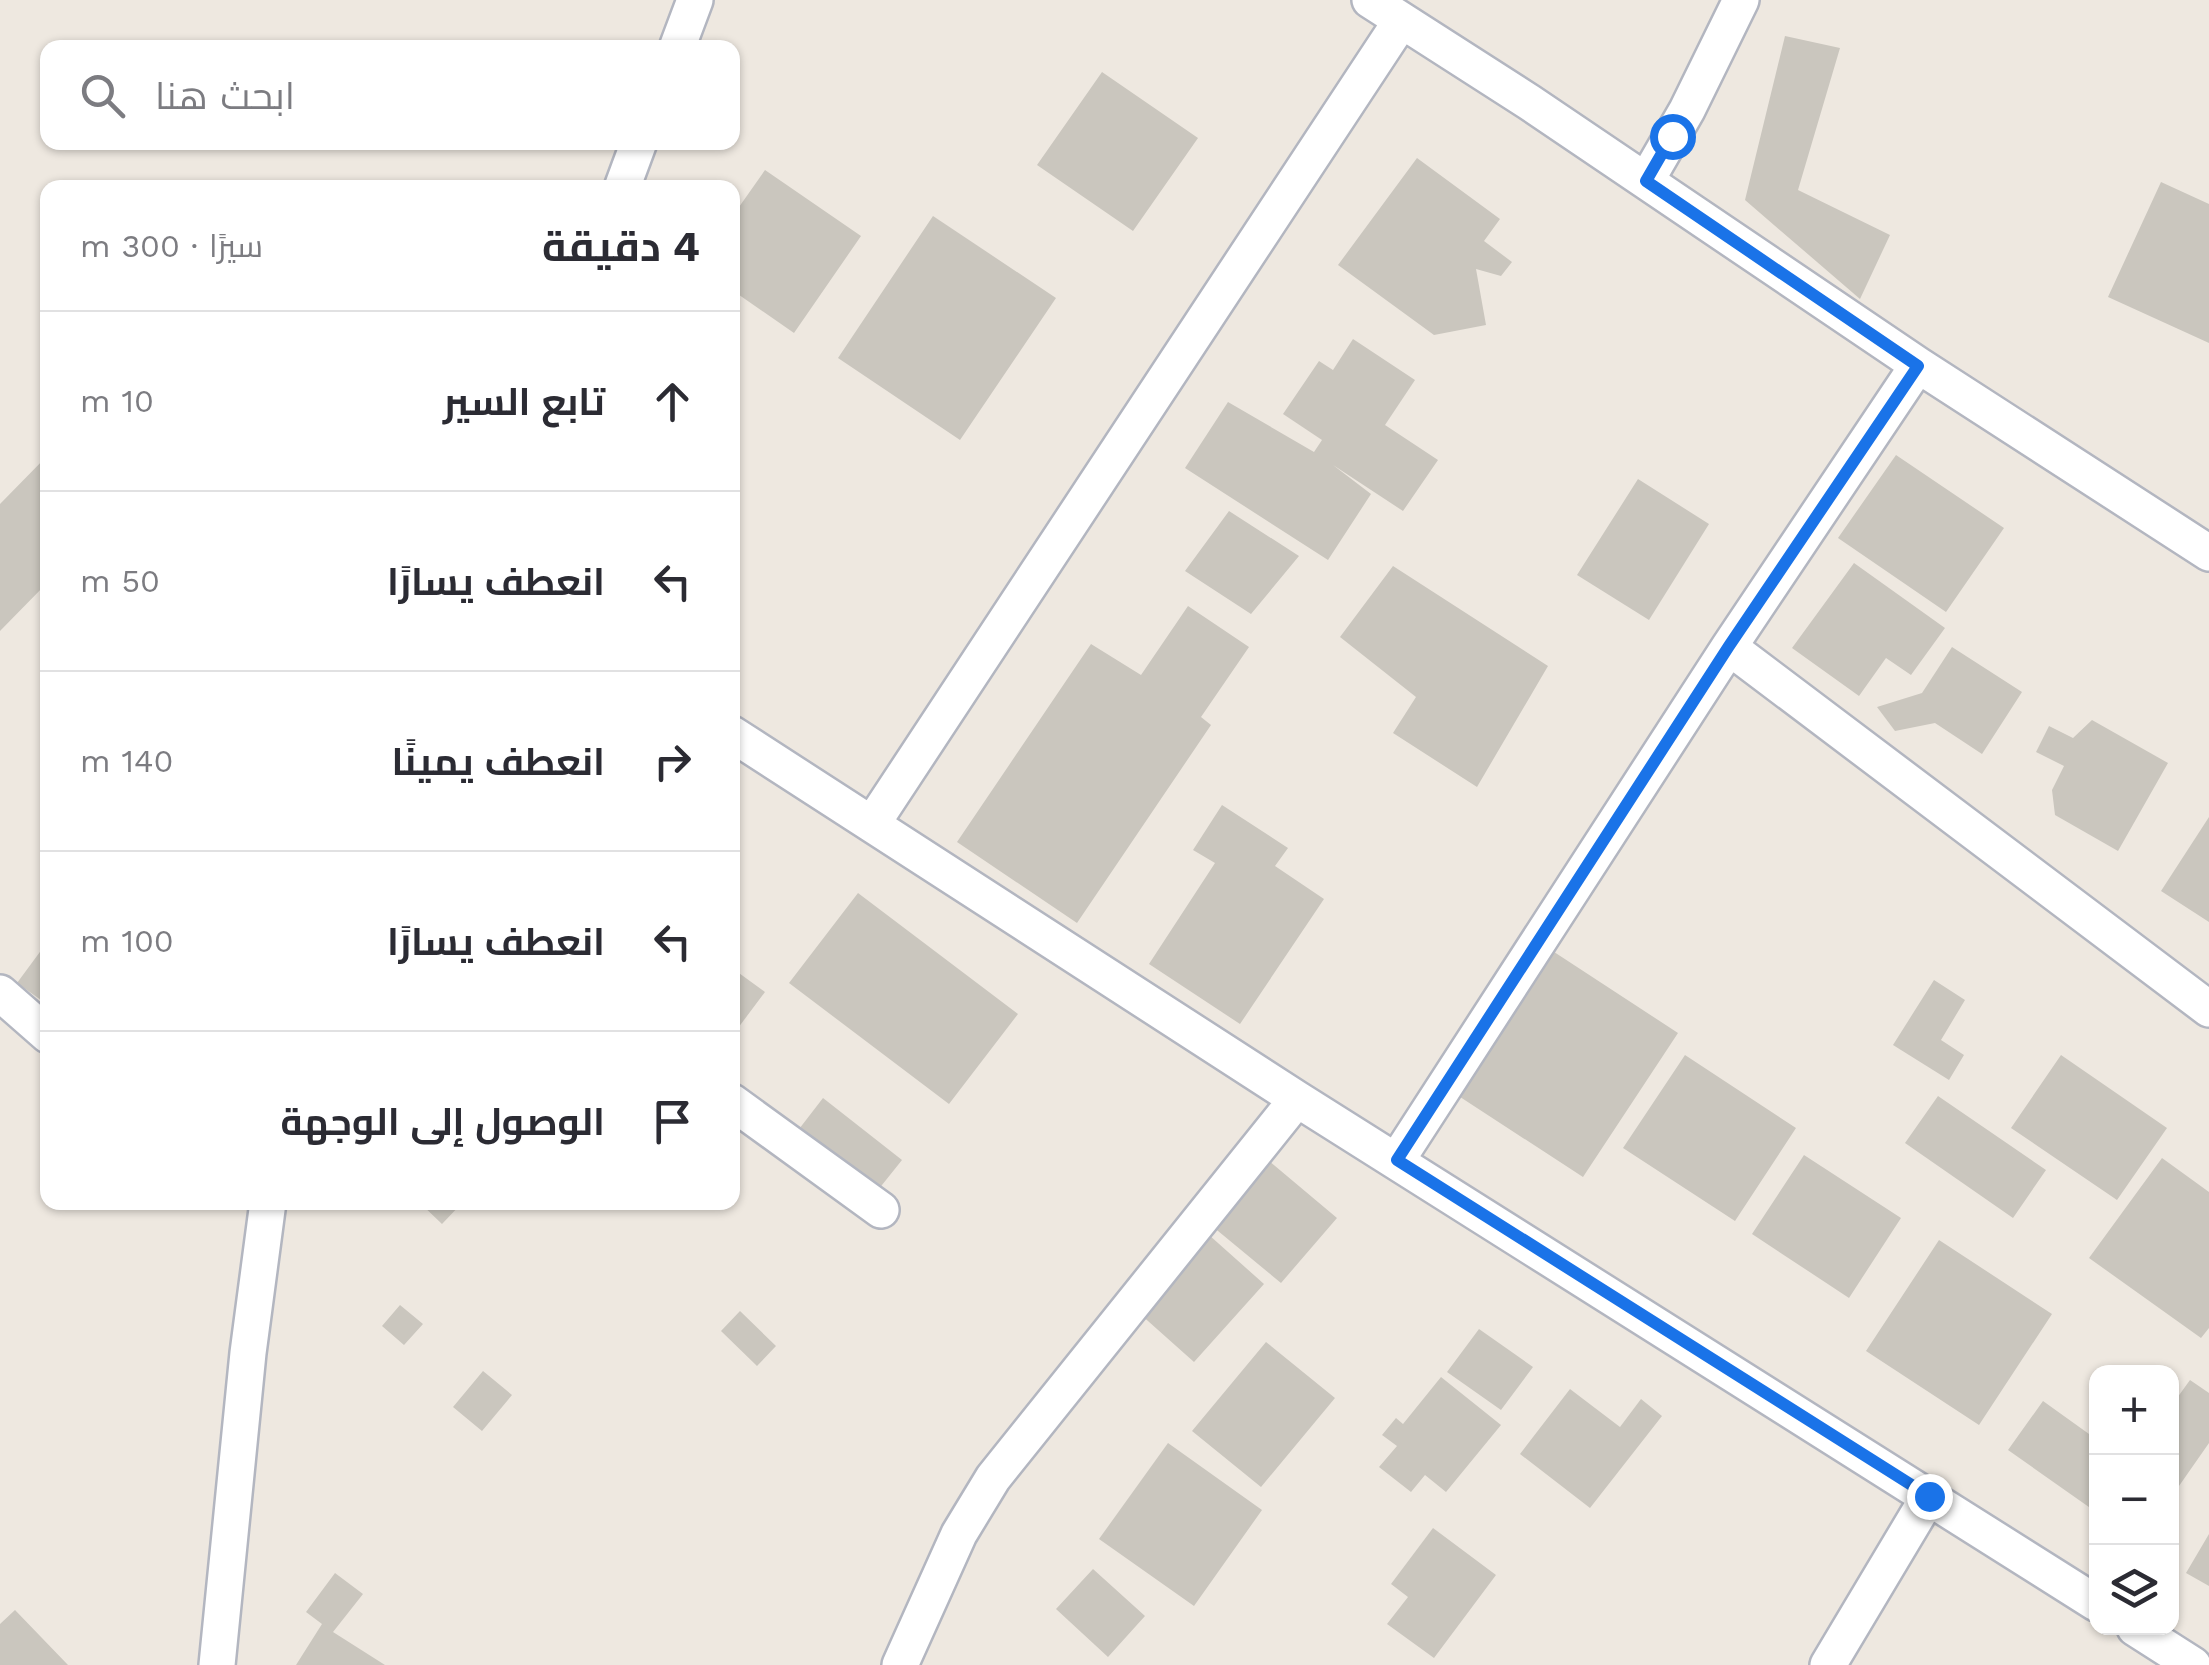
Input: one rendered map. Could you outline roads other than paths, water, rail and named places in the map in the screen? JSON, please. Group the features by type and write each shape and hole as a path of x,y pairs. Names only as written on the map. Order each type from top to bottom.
{"street":[{"path":"680,40 696,0"},
{"path":"1370,0 1918,366 2209,554"},
{"path":"1646,181 1687,110 1741,0"},
{"path":"872,824 1401,21"},
{"path":"625,180 637,150"},
{"path":"1397,1160 1729,646 1918,366"},
{"path":"1729,646 2209,1010"},
{"path":"740,739 2089,1599"},
{"path":"0,993 40,1028"},
{"path":"900,1665 958,1534 993,1478 1298,1098"},
{"path":"740,1108 881,1210"},
{"path":"217,1665 248,1353 267,1210"},
{"path":"1828,1665 1929,1496"},
{"path":"2146,1635 2193,1665"}]}
